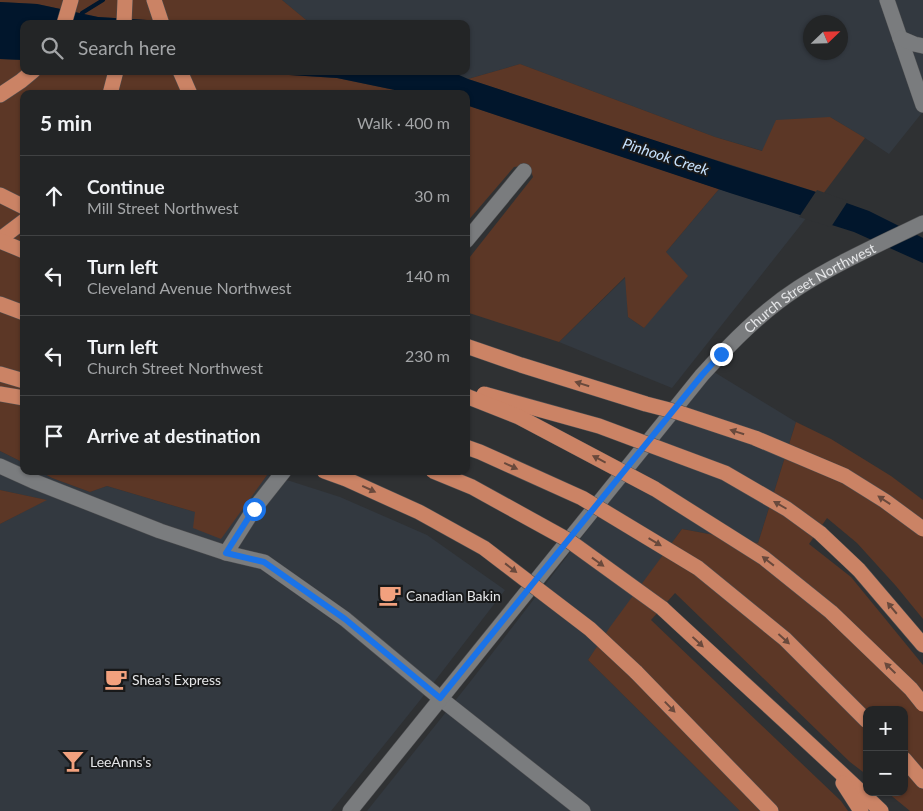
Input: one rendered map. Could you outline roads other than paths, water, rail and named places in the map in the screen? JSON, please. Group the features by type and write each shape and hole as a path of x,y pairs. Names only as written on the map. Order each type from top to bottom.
{"highway":[{"path":"65,20 71,0"},
{"path":"124,20 125,0"},
{"path":"154,0 161,20"},
{"path":"0,95 28,75"},
{"path":"111,90 115,75"},
{"path":"182,75 188,90"},
{"path":"0,195 20,205"},
{"path":"20,224 0,240 20,249"},
{"path":"0,304 20,312"},
{"path":"470,347 520,365 677,412 755,438 845,476 885,501 923,529"},
{"path":"0,374 20,380"},
{"path":"470,390 599,426 725,473 788,509 820,533 859,570 923,646"},
{"path":"0,394 20,397"},
{"path":"470,398 518,417 656,489 764,558 831,612 911,689 923,704"},
{"path":"470,448 582,498 698,568 785,640 863,717"},
{"path":"337,475 420,512 484,548 596,635 636,672 771,811"},
{"path":"443,475 472,487 568,540 662,608 881,811"},
{"path":"830,762 861,811"},
{"path":"908,764 923,781"}],"street":[{"path":"887,0 922,99"},
{"path":"900,38 923,46"},
{"path":"470,236 524,171"},
{"name":"Church Street Northwest","path":"350,811 702,375 743,332 797,288 923,222"},
{"path":"0,466 160,531 226,553 264,562 345,619 440,698 583,811"},
{"path":"226,553 254,509 281,475"}],"water":[{"path":"0,2 37,4 98,17 147,20 20,20 20,60 0,59"},
{"name":"Pinhook Creek","path":"290,75 459,75 869,211 923,238 923,263 854,232 730,193 470,106 470,90 395,90 337,78"}],"waterway":[{"path":"82,13 103,0"}],"place":[{"name":"Canadian Bakin","path":"390,595"},
{"name":"Shea's Express","path":"116,679"},
{"name":"LeeAnns's","path":"73,761"}]}
